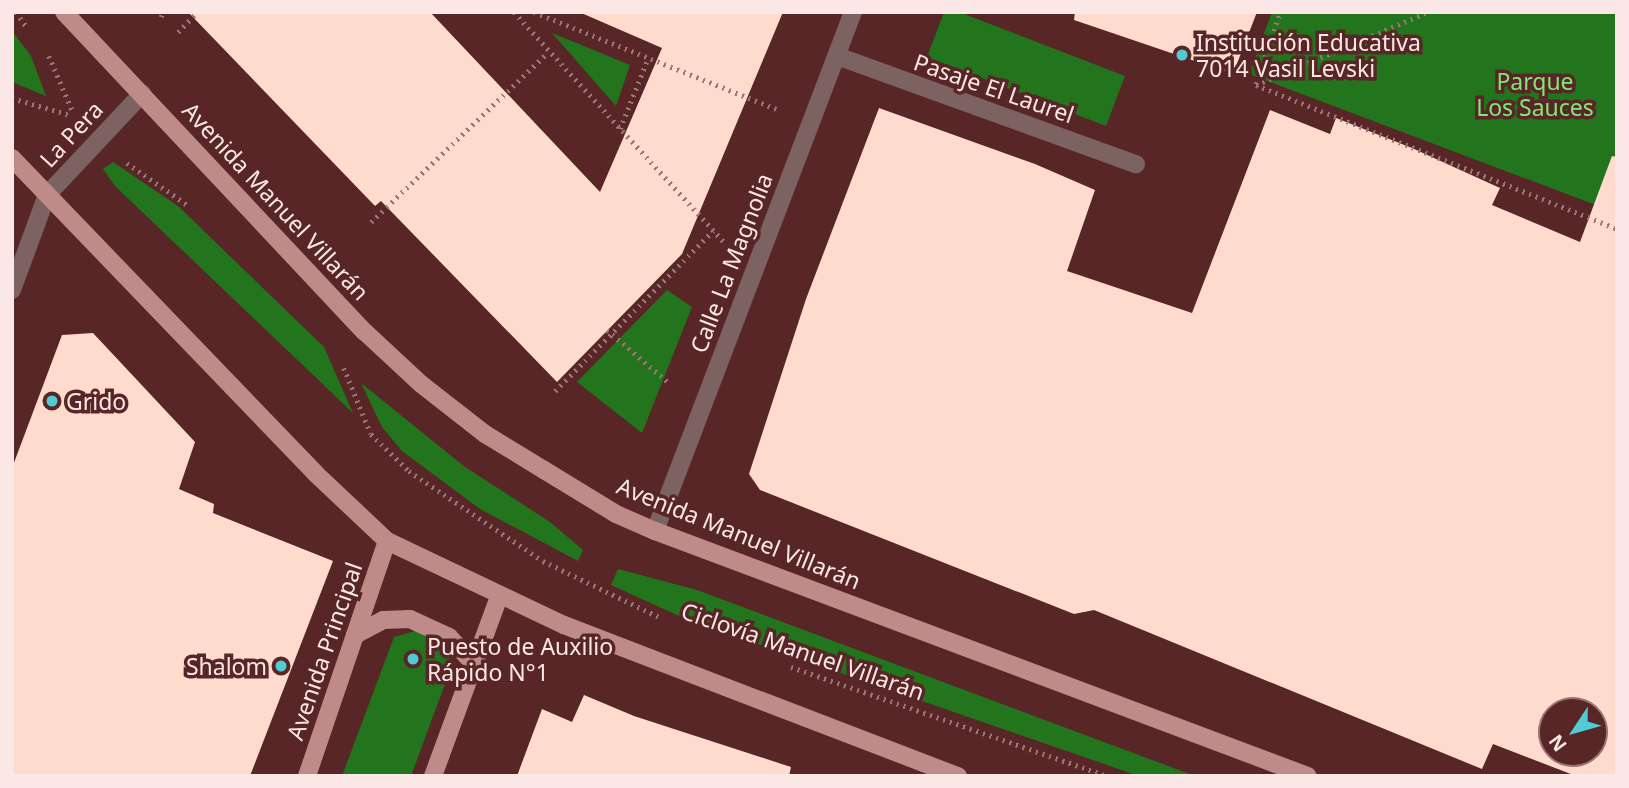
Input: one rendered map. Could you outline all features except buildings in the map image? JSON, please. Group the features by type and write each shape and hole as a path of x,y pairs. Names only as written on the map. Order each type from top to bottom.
{"main road":[{"name":"Avenida Manuel Villarán","path":"64,12 421,384 497,441 616,514 655,531 1308,776"},
{"path":"12,158 316,474 387,541 499,597 958,776"},
{"name":"Avenida Principal","path":"307,776 387,541"},
{"path":"433,776 499,597"},
{"path":"355,635 383,620 410,619 449,637 473,663"}],"street":[{"name":"Calle La Magnolia","path":"655,531 853,12"},
{"name":"Pasaje El Laurel","path":"836,56 1136,164"},
{"name":"La Pera","path":"12,290 47,195 142,94"}],"path":[{"path":"16,12 31,31"},
{"path":"178,32 197,12"},
{"path":"514,12 725,244"},
{"path":"534,12 776,109"},
{"path":"1256,85 1280,12"},
{"path":"1256,85 1427,12"},
{"path":"12,98 74,116 46,49"},
{"path":"371,222 548,52"},
{"path":"620,129 648,58"},
{"path":"1256,85 1617,229"},
{"path":"555,391 609,332 713,231"},
{"path":"609,332 676,388"},
{"name":"Ciclovía Manuel Villarán","path":"342,363 371,434 409,471 544,561 666,621"},
{"name":"Ciclovía Manuel Villarán","path":"782,664 1108,776"}],"green space":[{"path":"944,12 959,12 1125,76 1106,126 927,57"},
{"name":"Parque Los Sauces","path":"1272,12 1617,12 1617,213 1249,74"},
{"path":"12,31 31,56 46,96 12,82"},
{"path":"552,33 630,65 616,106"},
{"path":"113,162 178,206 324,347 353,413 116,187 103,169"},
{"path":"667,290 692,307 642,433 577,382"},
{"path":"361,383 465,467 550,522 583,550 578,561 480,509 402,451 382,427"},
{"path":"618,569 697,590 1195,776 1139,776 688,620 611,585"},
{"path":"422,629 451,651 445,684 411,776 342,776 394,637"}],"place":[{"name":"Institución Educativa 7014 Vasil Levski","path":"1182,55"},
{"name":"Grido","path":"52,401"},
{"name":"Puesto de Auxilio Rápido N°1","path":"413,659"},
{"name":"Shalom","path":"281,666"}]}
